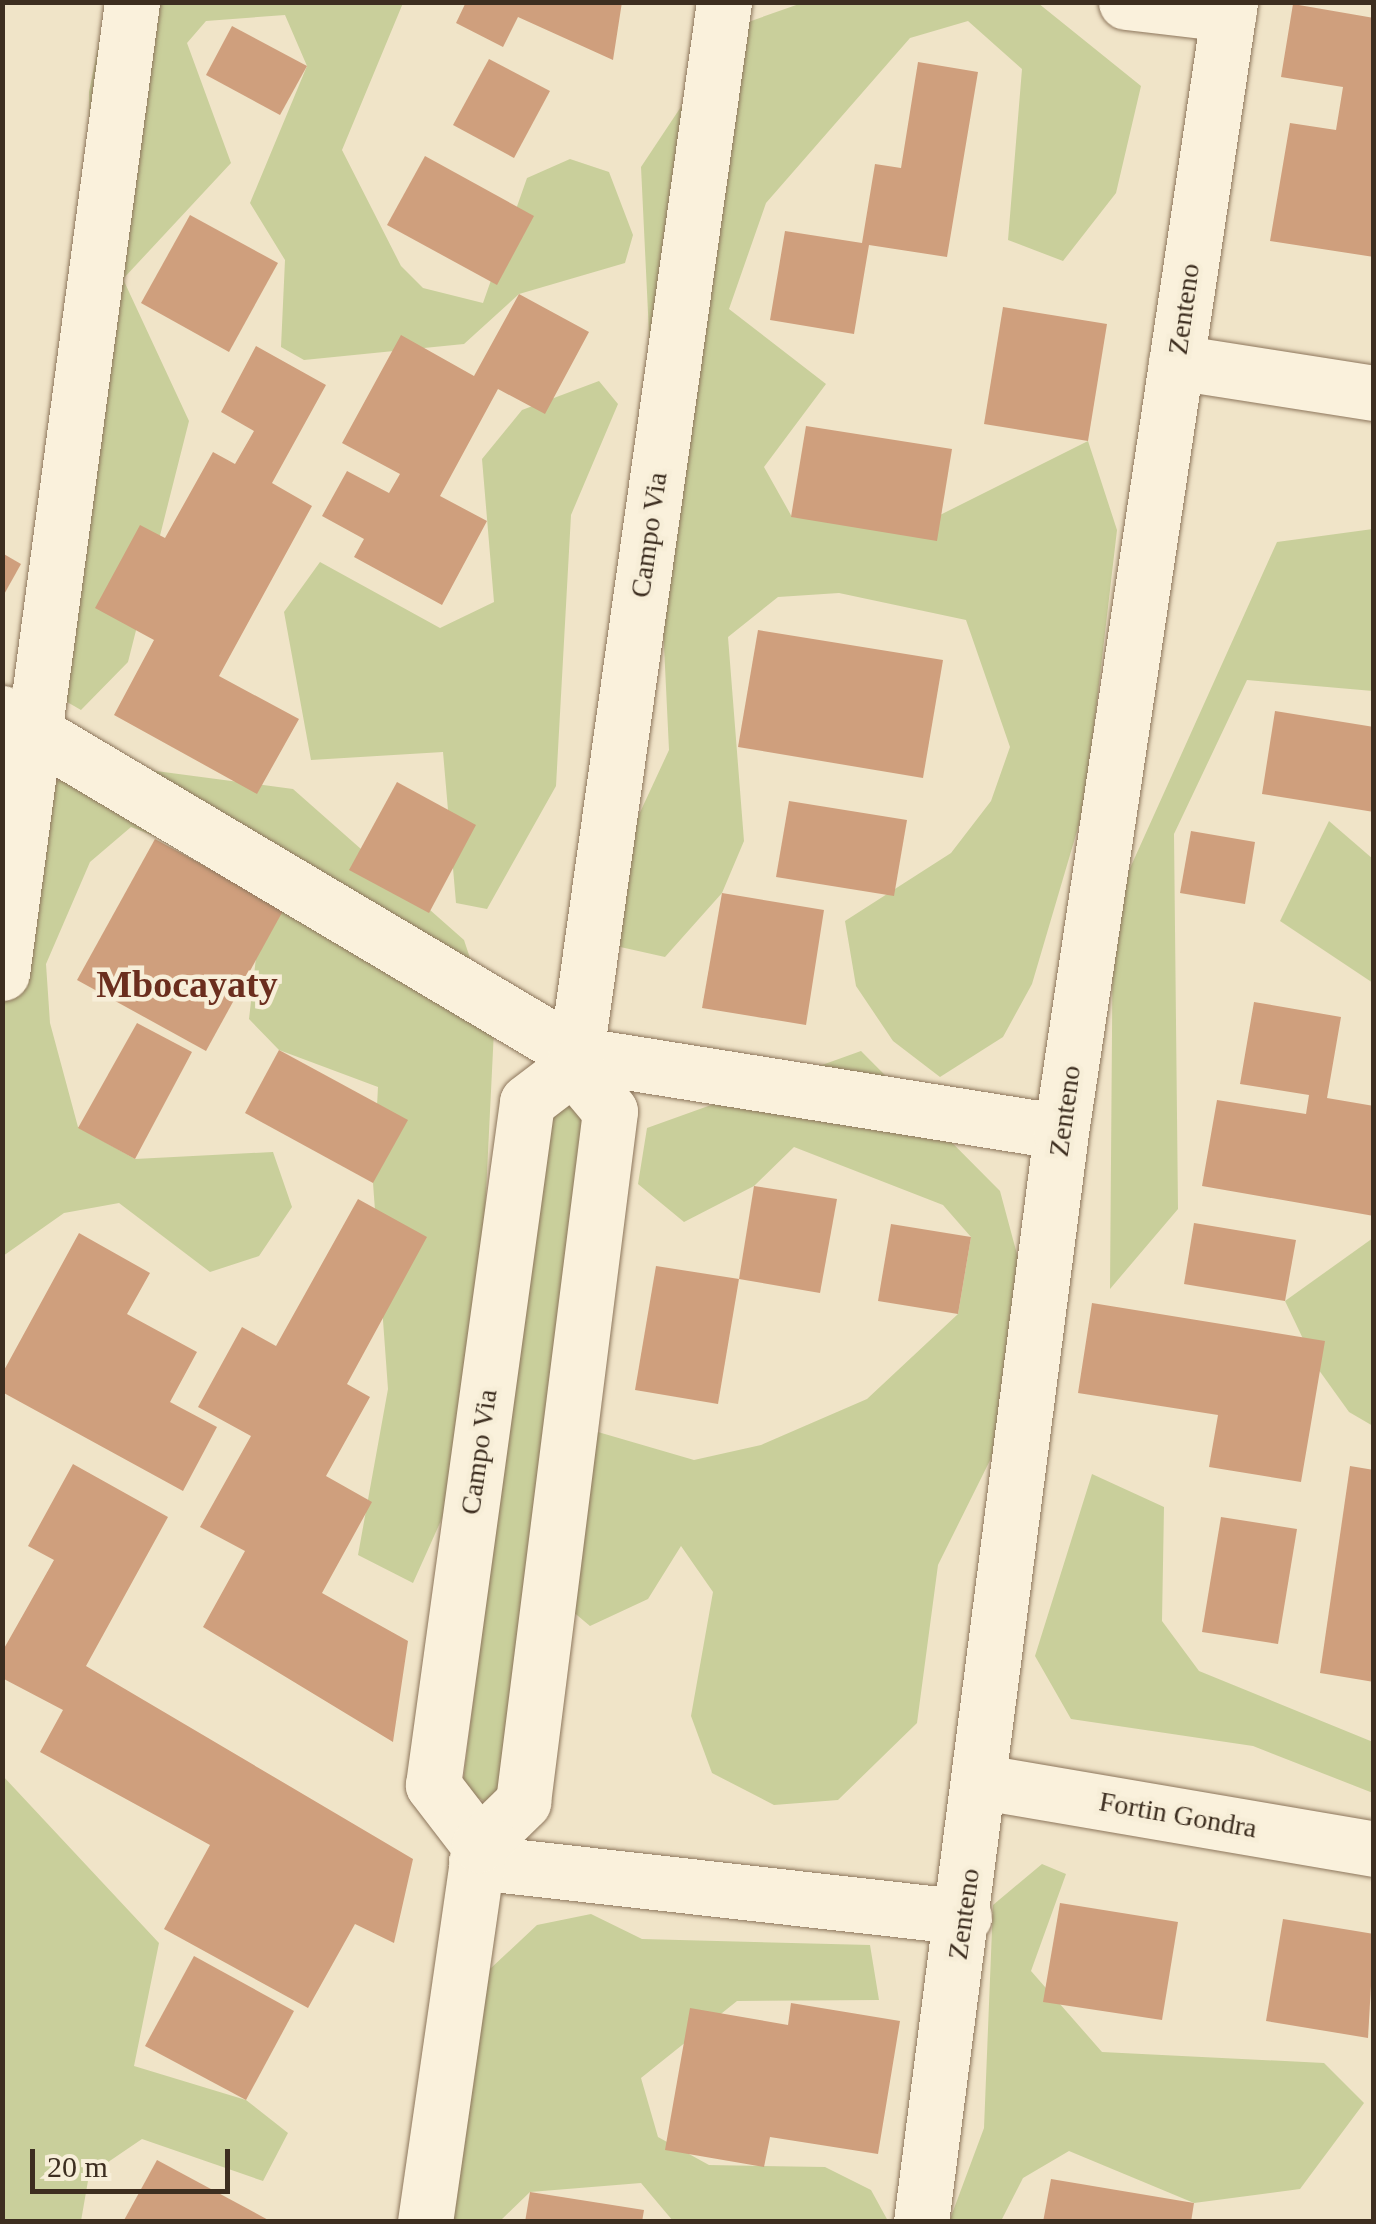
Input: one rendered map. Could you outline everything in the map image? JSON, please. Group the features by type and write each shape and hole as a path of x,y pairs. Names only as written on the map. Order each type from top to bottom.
{"street":[{"path":"2,973 19,722 132,2"},
{"name":"Campo Via","path":"477,1853 433,1785 527,1102 574,1060 724,2"},
{"path":"1126,2 1229,8"},
{"name":"Zenteno","path":"921,2222 983,1782 1061,1132 1229,8"},
{"path":"1176,362 1374,392"},
{"path":"19,722 574,1060 1061,1132"},
{"path":"425,2222 477,1853 523,1802 610,1111 574,1060"},
{"name":"Fortin Gondra","path":"983,1782 1374,1849"},
{"path":"477,1853 964,1916"}],"green space":[{"path":"107,3 403,3 342,150 401,266 423,288 483,303 527,178 570,159 609,172 633,235 625,263 519,294 464,344 304,360 281,347 285,260 250,203 307,66 285,15 206,21 187,43 231,163 123,279 189,421 128,662 81,710 55,695 95,408 89,92"},
{"path":"802,3 1038,3 1141,86 1116,193 1063,261 1008,240 1022,69 968,21 910,38 766,203 729,309 826,384 764,467 792,517 916,527 1088,441 1117,530 1085,804 1032,984 1003,1037 940,1077 893,1041 856,986 845,921 951,853 991,801 1010,747 966,620 839,593 778,597 728,637 744,841 722,893 665,957 607,944 604,890 669,750 641,167 734,27"},
{"path":"599,381 618,404 571,515 556,786 487,909 456,903 443,752 311,760 284,612 320,562 440,628 494,602 482,459 522,410"},
{"path":"1373,529 1373,691 1247,680 1174,834 1178,1209 1110,1289 1113,906 1277,542"},
{"path":"103,764 293,789 464,940 494,1030 478,1356 461,1476 413,1583 358,1555 388,1389 373,1183 378,1087 279,1050 249,1019 263,896 211,858 131,827 90,862 46,964 50,1023 78,1127 135,1159 273,1152 292,1207 259,1256 210,1272 119,1203 64,1213 3,1256 2,857 49,784"},
{"path":"1329,821 1373,859 1373,983 1280,921"},
{"path":"861,1051 1000,1191 1029,1299 1013,1414 938,1565 917,1723 838,1800 774,1805 712,1773 691,1716 713,1592 681,1546 648,1599 590,1626 546,1589 547,1509 598,1432 694,1460 761,1445 867,1399 958,1314 971,1237 943,1205 794,1147 754,1186 684,1222 638,1184 647,1128"},
{"path":"549,1101 586,1106 500,1795 490,1804 462,1790"},
{"path":"1373,1238 1373,1426 1349,1412 1316,1366 1285,1301"},
{"path":"1092,1474 1164,1507 1162,1621 1199,1671 1373,1742 1373,1793 1253,1746 1071,1719 1035,1656"},
{"path":"2,1775 159,1943 134,2066 246,2100 288,2133 263,2181 142,2139 89,2175 81,2221 3,2221"},
{"path":"1042,1864 1066,1874 1031,1971 1102,2052 1324,2063 1364,2103 1300,2189 1194,2203 1069,2151 1023,2178 1001,2221 949,2222 984,2128 993,1905"},
{"path":"591,1914 642,1939 870,1945 879,2000 737,2001 641,2078 658,2137 709,2165 825,2167 871,2190 888,2221 673,2221 641,2183 530,2192 500,2221 423,2221 475,1983 537,1925"}],"building":[{"path":"466,2 622,2 613,60 518,17 503,47 456,23"},
{"path":"1293,4 1374,18 1374,257 1270,241 1290,123 1336,130 1343,87 1281,77"},
{"path":"232,26 307,66 280,115 206,75"},
{"path":"489,59 550,91 514,158 453,125"},
{"path":"918,62 978,72 947,257 869,245 854,334 770,320 785,231 862,243 875,164 901,168"},
{"path":"425,156 534,216 497,285 387,225"},
{"path":"190,215 278,263 229,352 141,303"},
{"path":"519,294 589,332 545,414 498,389 440,496 487,521 442,605 354,557 364,539 322,516 347,471 389,493 400,474 342,443 401,335 474,376"},
{"path":"1003,307 1107,324 1088,441 984,424"},
{"path":"256,346 326,385 272,483 312,506 219,676 299,719 257,794 114,715 154,640 95,608 140,525 165,538 213,452 235,464 254,431 221,412"},
{"path":"806,426 952,449 937,541 791,517"},
{"path":"2,553 21,564 2,598"},
{"path":"758,630 943,660 923,778 738,747"},
{"path":"1275,711 1374,727 1374,812 1262,794"},
{"path":"397,782 476,825 429,913 349,870"},
{"path":"789,801 907,820 894,896 776,877"},
{"path":"1191,831 1255,842 1245,904 1180,893"},
{"path":"155,839 284,909 206,1051 77,980"},
{"path":"722,893 824,910 806,1025 702,1008"},
{"path":"1254,1002 1341,1017 1327,1098 1374,1106 1374,1216 1202,1186 1217,1100 1306,1114 1309,1095 1240,1084"},
{"path":"137,1023 192,1052 135,1159 78,1128"},
{"path":"279,1050 408,1120 373,1183 245,1113"},
{"path":"754,1186 837,1199 820,1293 739,1279"},
{"path":"358,1199 427,1237 347,1384 370,1397 326,1476 372,1502 322,1593 408,1641 393,1742 203,1627 245,1551 200,1527 251,1436 198,1407 242,1327 276,1346"},
{"path":"1194,1223 1296,1240 1285,1301 1184,1284"},
{"path":"891,1224 971,1237 958,1314 878,1301"},
{"path":"79,1233 150,1273 127,1314 197,1352 170,1402 217,1427 183,1491 2,1392 2,1374"},
{"path":"656,1266 739,1279 718,1404 635,1390"},
{"path":"1092,1303 1325,1341 1301,1482 1209,1467 1218,1415 1078,1393"},
{"path":"73,1464 168,1517 86,1666 413,1859 394,1943 355,1924 308,2008 164,1929 210,1845 40,1752 63,1710 2,1678 2,1652 54,1560 28,1546"},
{"path":"1350,1466 1374,1470 1374,1682 1320,1673"},
{"path":"1221,1517 1297,1529 1278,1644 1202,1632"},
{"path":"1060,1903 1178,1922 1162,2020 1043,2002"},
{"path":"1283,1919 1374,1934 1368,2038 1266,2021"},
{"path":"194,1956 294,2011 246,2100 145,2046"},
{"path":"791,2003 900,2021 878,2154 770,2137 764,2167 665,2150 690,2008 788,2025"},
{"path":"157,2160 272,2222 123,2222"},
{"path":"1051,2179 1194,2203 1191,2222 1043,2222"},
{"path":"530,2192 644,2210 642,2222 525,2222"}],"district":[{"name":"Mbocayaty","path":"187,985"}]}
